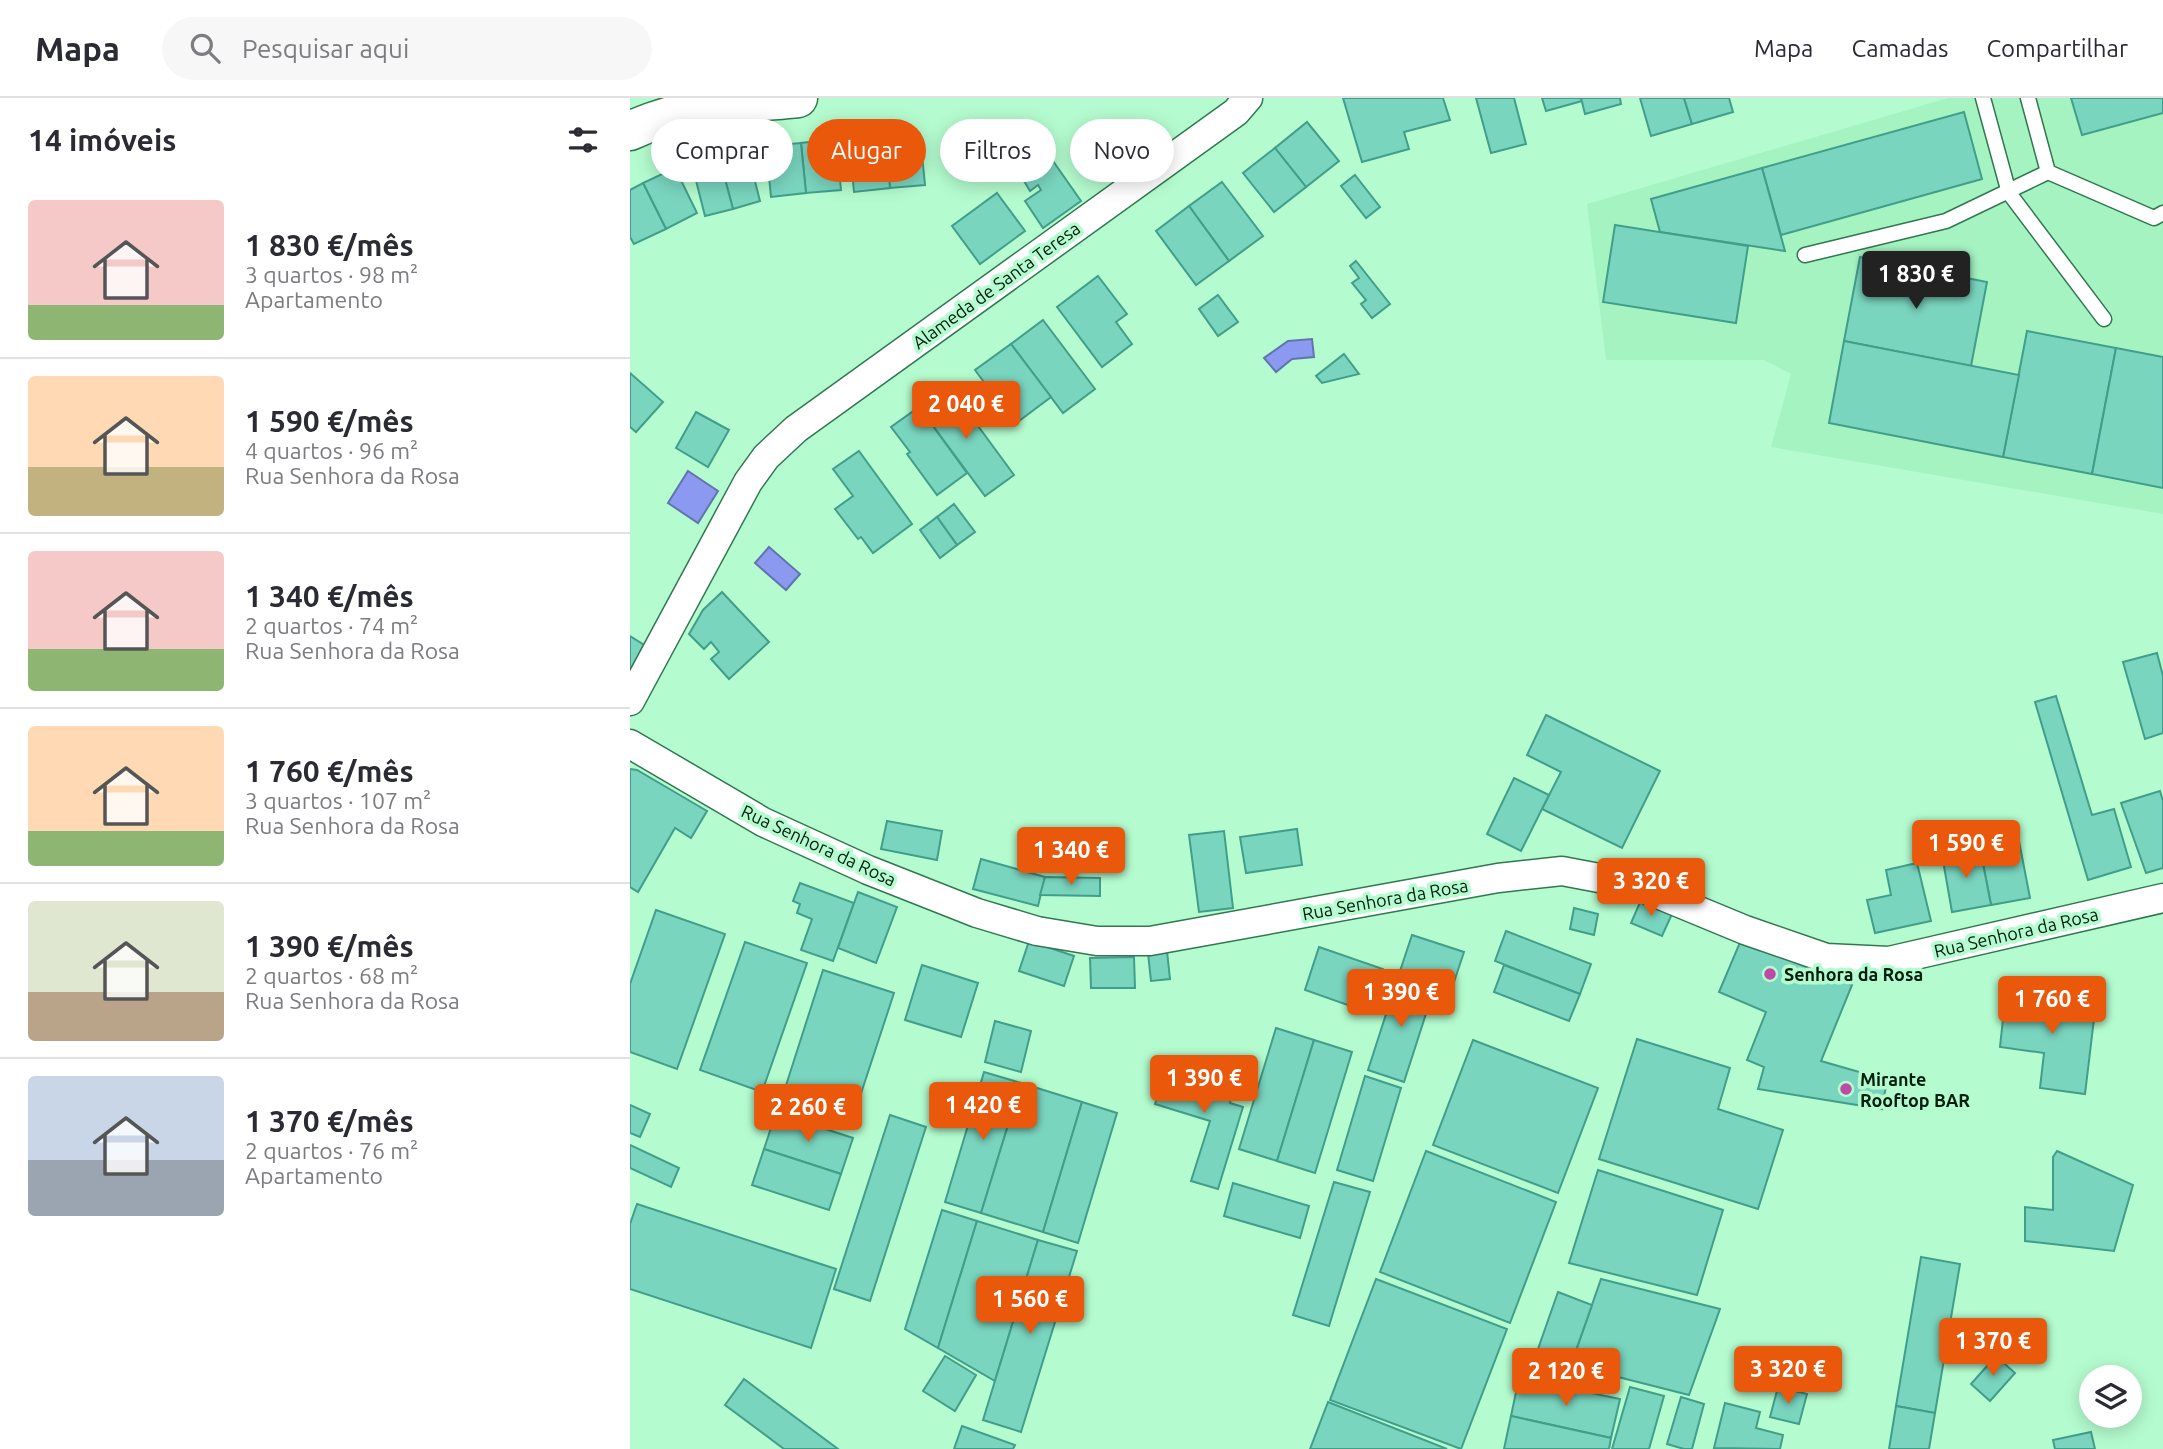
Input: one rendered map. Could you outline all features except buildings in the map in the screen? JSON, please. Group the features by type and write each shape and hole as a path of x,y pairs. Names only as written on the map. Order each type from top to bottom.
{"main road":[{"path":"630,131 649,122 702,108 797,98"}],"street":[{"name":"Alameda de Santa Teresa","path":"630,701 748,482 766,457 796,429 1236,112 1248,98"},
{"name":"Rua Senhora da Rosa","path":"630,744 763,822 868,870 977,913 1025,928 1097,941 1150,941 1497,878 1562,871 1636,885 1745,930 1826,958 1889,961 2163,898"}],"lane":[{"path":"1983,98 2008,193 2104,319"},
{"path":"2028,98 2048,172"},
{"path":"1805,255 1946,221 2048,172"},
{"path":"2048,172 2154,218 2163,213"}],"shaded area":[{"path":"1948,98 2163,98 2163,514 1771,447 1791,374 1764,360 1606,360 1587,204"}],"water":[{"path":"1312,339 1314,357 1292,359 1276,372 1264,358 1288,341"},
{"path":"688,471 718,491 698,523 668,503"},
{"path":"769,547 800,574 786,590 755,563"}],"place":[{"name":"Senhora da Rosa","path":"1770,974"},
{"name":"Mirante Rooftop BAR","path":"1846,1089"}]}
